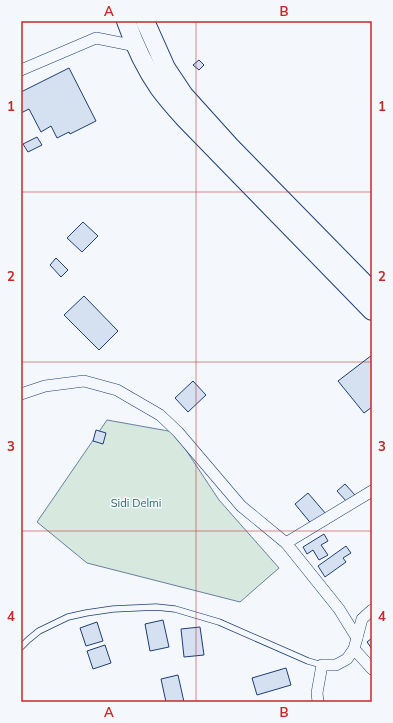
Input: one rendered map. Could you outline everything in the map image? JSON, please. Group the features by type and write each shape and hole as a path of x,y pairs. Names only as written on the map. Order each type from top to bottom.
{"highway":[{"path":"372,291 230,146 184,95 166,68 146,23 131,33 141,58 159,88 185,119 372,311"}],"street":[{"path":"21,70 96,38 131,33"},
{"path":"21,394 45,386 84,381 117,390 160,415 178,432 241,506 286,543 339,609 356,643 372,669"},
{"path":"286,543 372,491"},
{"path":"318,702 317,693 322,665 336,666 347,659 356,643 362,619 372,610"}],"lane":[{"path":"21,647 39,631 68,617 113,609 156,607 175,609 219,622 308,661 322,665"}],"green space":[{"name":"Sidi Delmi","path":"107,420 174,432 219,500 279,568 240,602 87,563 37,522"}],"building":[{"path":"199,60 204,65 199,70 193,65"},
{"path":"69,68 96,121 70,134 69,132 57,138 51,126 41,132 29,109 21,113 21,92"},
{"path":"37,137 42,145 28,152 23,144"},
{"path":"83,222 98,236 82,252 67,238"},
{"path":"56,258 68,270 61,277 50,265"},
{"path":"84,296 118,331 99,350 64,315"},
{"path":"372,355 372,407 364,413 338,381"},
{"path":"193,381 206,395 188,412 175,398"},
{"path":"96,430 106,433 103,444 93,441"},
{"path":"345,484 355,495 347,502 337,491"},
{"path":"308,493 326,514 313,526 295,504"},
{"path":"324,534 328,541 321,545 328,555 319,560 313,550 307,554 303,547"},
{"path":"346,546 351,553 343,558 346,562 325,577 318,566"},
{"path":"163,620 169,647 150,651 145,624"},
{"path":"97,622 103,641 86,646 80,628"},
{"path":"200,627 204,655 184,657 181,629"},
{"path":"372,638 372,649 367,642"},
{"path":"105,645 111,663 93,669 87,651"},
{"path":"286,668 291,685 257,695 252,678"},
{"path":"178,675 184,702 166,702 161,679"}]}
